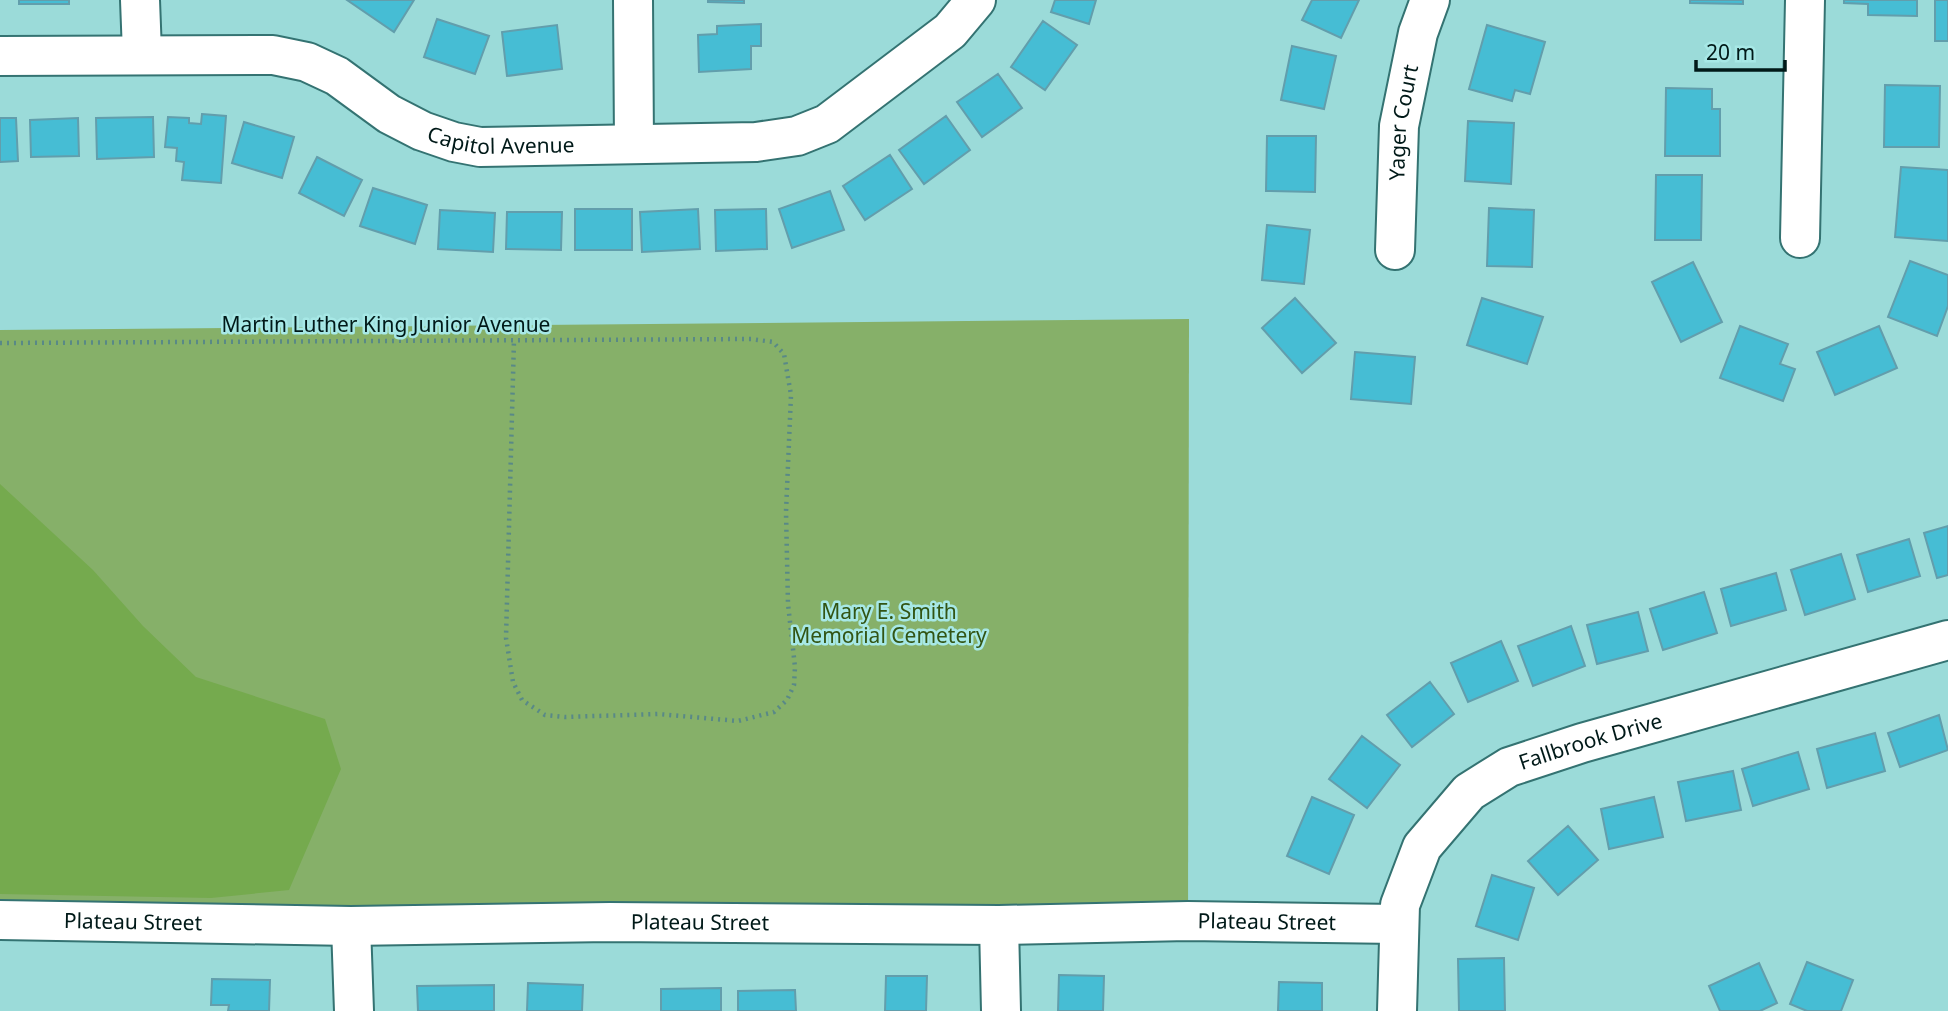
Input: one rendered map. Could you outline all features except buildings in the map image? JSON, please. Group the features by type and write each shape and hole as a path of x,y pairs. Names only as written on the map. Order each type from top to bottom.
{"street":[{"path":"139,0 142,53"},
{"path":"633,0 634,143"},
{"name":"Capitol Avenue","path":"0,56 142,53 273,55 307,62 337,76 400,120 454,142 480,147 756,142 797,136 827,124 950,32 976,0"},
{"name":"Yager Court","path":"1395,250 1399,126 1418,33 1430,0"},
{"path":"1800,238 1805,0"},
{"name":"Fallbrook Drive","path":"1397,1011 1400,905 1422,847 1469,792 1509,767 1581,743 1948,640"},
{"name":"Plateau Street","path":"0,920 351,926 610,922 999,925 1188,921 1398,924"},
{"path":"999,925 1001,1011"},
{"path":"351,926 354,1011"}],"path":[{"name":"Martin Luther King Junior Avenue","path":"0,343 514,340 773,342 784,354 791,395 786,512 788,604 794,685 787,700 774,712 738,721 657,714 565,718 545,715 522,700 511,674 506,638 514,340"}],"green space":[{"name":"Mary E. Smith Memorial Cemetery","path":"1189,319 1188,921 0,920 0,330"},
{"path":"0,484 93,570 143,626 196,677 325,719 341,769 289,890 211,898 0,894"}]}
